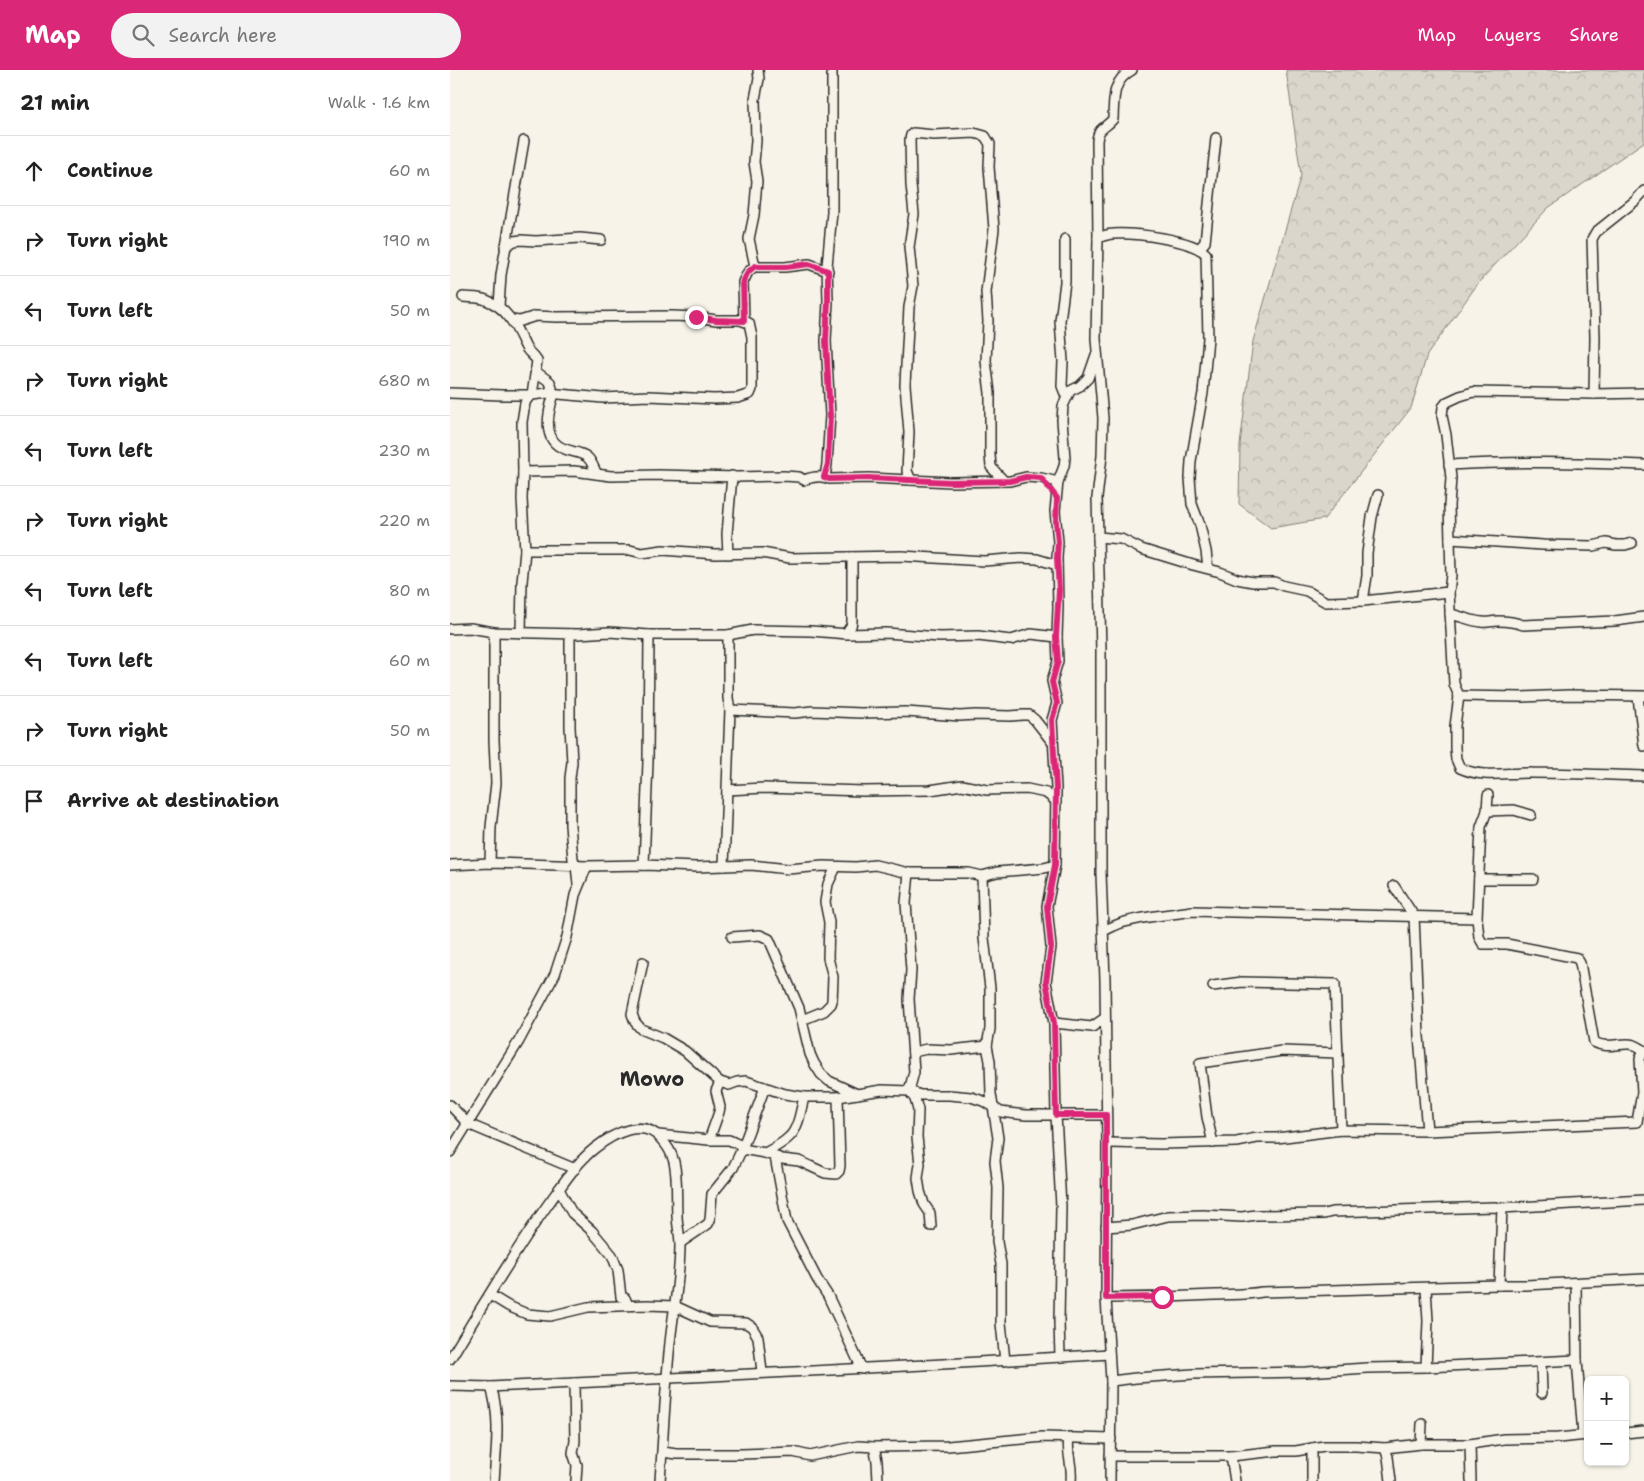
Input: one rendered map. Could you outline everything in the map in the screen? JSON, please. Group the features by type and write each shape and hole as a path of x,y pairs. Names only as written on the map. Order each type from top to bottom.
{"street":[{"path":"755,266 749,239 754,215 757,181 754,162 756,141 755,99 759,79 758,70"},
{"path":"824,477 828,464 830,415 826,341 832,212 832,70"},
{"path":"1110,1481 1111,1382 1106,1298 1107,1144 1103,931 1100,873 1101,650 1096,498 1102,456 1103,418 1095,368 1098,238 1097,135 1113,119 1113,97 1120,80 1132,70"},
{"path":"909,476 910,432 906,385 909,307 913,286 909,247 914,214 910,139 913,133 934,135 981,134 988,139 990,144 989,167 994,235 986,292 988,321 986,361 990,393 989,437 991,467 1004,481"},
{"path":"1199,249 1205,242 1216,138"},
{"path":"499,306 505,248 524,141"},
{"path":"1594,394 1595,337 1592,238 1596,232 1635,201 1644,191"},
{"path":"1098,238 1112,234 1132,234 1174,241 1199,249 1206,254 1208,338 1203,393 1191,460 1190,478 1192,504 1200,525 1208,568"},
{"path":"505,248 514,241 521,240 536,241 580,238 601,240"},
{"path":"1065,238 1065,282 1060,321 1063,360 1062,386 1066,396"},
{"path":"755,266 786,267 809,264 828,271"},
{"path":"744,321 743,282 748,272 755,266"},
{"path":"463,297 485,299 499,306 516,323 528,352 536,358 532,395 525,403 522,422 524,550 521,632"},
{"path":"450,393 532,395 551,393 603,398 649,396 714,399 745,396 750,394 752,389 752,337 749,323 744,321 696,317 556,318 536,316 516,323"},
{"path":"1060,1357 1061,1206 1056,1115 1054,1023 1046,982 1051,947 1047,906 1054,870 1056,801 1052,720 1057,703 1052,682 1058,661 1056,637 1059,590 1056,522 1058,482 1065,458 1062,420 1063,406 1066,396 1070,391 1080,386 1095,368"},
{"path":"535,371 550,382 552,388 548,422 552,441 557,446 586,456 591,461 597,474"},
{"path":"1644,393 1479,392 1452,399 1443,407 1442,416 1451,478 1448,506 1451,575 1448,592 1454,684 1459,696 1455,726 1455,748 1456,759 1460,768 1487,775 1530,773 1644,776"},
{"path":"1449,464 1590,463 1644,465"},
{"path":"976,481 984,476 991,467"},
{"path":"523,472 784,476 799,477 804,480 813,477 829,479 900,479 909,476 951,482 1004,481 1026,477 1058,482"},
{"path":"728,554 727,534 732,476"},
{"path":"1041,478 1057,498"},
{"path":"1363,600 1368,576 1367,553 1372,517 1378,496"},
{"path":"1098,537 1121,540 1141,549 1208,568 1237,579 1253,582 1274,582 1290,588 1307,591 1326,602 1448,592"},
{"path":"1450,539 1543,545 1593,546 1606,543 1616,545 1632,543"},
{"path":"524,550 630,550 642,553 663,550 728,554 762,553 790,558 821,556 902,556 984,560 1021,558 1037,559 1057,565"},
{"path":"846,633 852,621 852,557"},
{"path":"1450,614 1463,619 1484,623 1500,621 1523,625 1614,621 1644,616"},
{"path":"450,629 470,628 494,632 570,634 609,632 649,635 728,635 753,630 811,631 978,636 1011,640 1031,634 1056,637"},
{"path":"490,863 491,827 496,783 494,632"},
{"path":"570,634 572,762 570,824 573,859 576,866 578,885"},
{"path":"644,865 648,753 649,635"},
{"path":"724,866 730,710 728,698 728,635"},
{"path":"1459,696 1522,698 1568,695 1641,697 1644,746"},
{"path":"730,710 795,713 812,711 906,712 960,716 1029,715 1054,744"},
{"path":"727,790 764,788 864,791 930,790 962,786 987,790 1027,790 1046,793 1056,801"},
{"path":"1046,793 1056,788"},
{"path":"1107,1144 1213,1143 1341,1130 1427,1130 1640,1122 1642,1092 1640,1068 1643,1050 1631,1043 1608,1046 1594,1042 1580,964 1577,958 1507,944 1483,944 1479,937 1477,918 1481,827 1487,811 1488,795"},
{"path":"1487,811 1514,810 1531,815"},
{"path":"450,865 490,863 697,867 759,865 788,869 875,865 909,872 969,873 982,876 1006,870 1044,868 1054,870"},
{"path":"450,1152 519,1041 555,974 567,937 575,895 587,866"},
{"path":"823,866 830,878"},
{"path":"802,1020 824,1011 831,1004 832,1000 833,973 828,958 829,922 825,902 830,878 836,867"},
{"path":"909,872 906,903 911,970 909,999 914,1072 910,1091 915,1099 918,1110 917,1137 920,1164 918,1178 920,1192 924,1204 929,1209 931,1226"},
{"path":"982,876 984,938 990,988 990,1029 987,1046 990,1061 991,1094 998,1138 995,1161 998,1188 997,1242 1001,1264 1000,1323 1005,1361"},
{"path":"1479,879 1532,879"},
{"path":"1394,886 1414,916 1419,1036 1427,1130"},
{"path":"1103,931 1132,920 1192,912 1477,918"},
{"path":"732,937 760,935 769,939 799,1008 810,1054 820,1074 829,1081 857,1094"},
{"path":"643,962 632,1014 635,1022 640,1029 663,1038 685,1052 720,1082 729,1085 746,1081 785,1094 804,1097 838,1097 882,1090 910,1091 920,1095 971,1097 983,1101 1001,1112 1008,1113 1026,1115 1106,1115"},
{"path":"1212,986 1242,982 1335,984 1341,1130"},
{"path":"1054,1023 1092,1027 1105,1018"},
{"path":"913,1052 927,1049 951,1050 987,1046"},
{"path":"1213,1143 1207,1117 1200,1063 1282,1051 1338,1053"},
{"path":"710,1140 720,1107 716,1091 720,1082"},
{"path":"680,1243 708,1224 712,1194 733,1168 765,1087"},
{"path":"765,1153 785,1143 790,1138 798,1122 804,1097"},
{"path":"658,1135 729,1140 742,1148 799,1161 825,1173 836,1174 840,1166 838,1097"},
{"path":"450,1105 468,1124 575,1169"},
{"path":"450,1359 528,1233 575,1169 594,1149 622,1131 636,1128 647,1129 658,1135 666,1144 673,1160 676,1174 680,1243 675,1306 671,1324 666,1378 660,1481"},
{"path":"775,1157 787,1220 817,1279 828,1296 862,1369"},
{"path":"559,1189 572,1213 592,1231 612,1255 618,1270 621,1297 625,1298 628,1305"},
{"path":"1106,1227 1132,1225 1168,1216 1242,1217 1414,1209 1502,1208 1644,1200"},
{"path":"1500,1285 1502,1208"},
{"path":"1106,1298 1226,1294 1244,1296 1262,1292 1576,1283 1644,1279"},
{"path":"1576,1283 1577,1360 1584,1426"},
{"path":"1426,1288 1428,1321 1426,1367"},
{"path":"490,1295 521,1312 550,1316 588,1307 628,1305 675,1306 710,1322 749,1324 756,1332 759,1342 762,1372"},
{"path":"450,1386 491,1387 574,1383 762,1372 862,1369 1109,1354"},
{"path":"1111,1382 1136,1378 1194,1374 1577,1360"},
{"path":"1541,1362 1542,1393"},
{"path":"574,1383 575,1441 573,1453 577,1465 576,1481"},
{"path":"491,1387 495,1398 497,1440 494,1481"},
{"path":"1421,1444 1422,1424"},
{"path":"1629,1432 1644,1431"},
{"path":"1110,1456 1231,1456 1312,1448 1356,1446 1385,1448 1421,1444 1470,1444 1504,1439 1558,1438 1584,1435"},
{"path":"663,1452 676,1454 793,1452 810,1456 851,1446 948,1446 1043,1437 1111,1439"},
{"path":"1069,1437 1067,1446 1072,1467 1071,1481"},
{"path":"1470,1444 1471,1481"},
{"path":"874,1447 878,1481"},
{"path":"1312,1448 1312,1481"},
{"path":"1385,1448 1391,1481"},
{"path":"1231,1456 1235,1481"}],"green space":[{"path":"1286,70 1644,70 1644,142 1548,208 1479,282 1427,355 1411,408 1324,519 1271,528 1239,504 1240,445 1253,341 1301,175"}],"district":[{"name":"Mowo","path":"652,1079"}],"route":[{"path":"696,317 744,321 744,277 755,266 786,267 809,264 828,271 826,341 830,415 828,464 824,477 829,479 868,478 951,482 1010,481 1026,477 1041,478 1057,498 1056,522 1059,590 1056,637 1058,661 1052,682 1057,703 1052,720 1056,788 1055,865 1047,906 1051,954 1046,976 1054,1023 1056,1115 1106,1115 1106,1298 1162,1297"}]}
